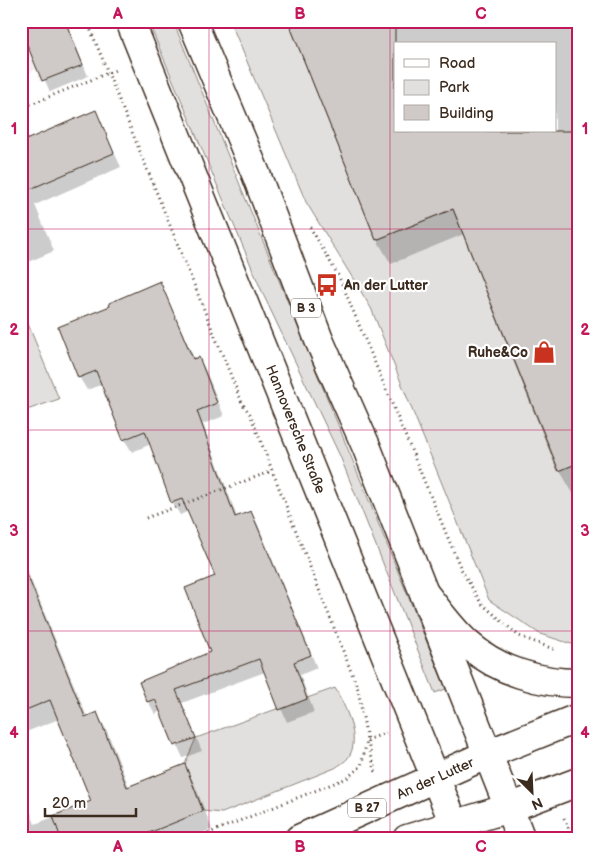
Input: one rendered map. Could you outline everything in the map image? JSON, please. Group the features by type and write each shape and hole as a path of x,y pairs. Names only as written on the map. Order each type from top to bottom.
{"main road":[{"name":"Hannoversche Straße","path":"130,21 457,832"},
{"name":"B 3","path":"192,21 256,174 319,340 366,446 488,754"},
{"name":"B 3","path":"424,593 458,635 470,647 486,657 520,674 560,683 578,683"},
{"name":"B 27","path":"488,754 578,718"},
{"name":"An der Lutter","path":"299,839 488,754"},
{"path":"488,754 521,839"},
{"path":"407,839 457,832 509,808 578,782"}],"path":[{"path":"87,21 242,402 250,414 358,689 367,740 361,766 347,778 194,839"},
{"path":"21,108 108,73"},
{"path":"307,222 339,277 461,569 481,603 520,636 563,653"},
{"path":"146,518 272,471"}],"shaded area":[{"path":"21,30 37,69 21,76"}],"green space":[{"path":"148,21 173,21 446,689 435,693 340,456 263,294"},
{"path":"230,21 288,21 376,240 453,209 558,471 578,463 578,646 540,634 489,600 371,308 306,202"},
{"path":"21,307 59,399 21,412"},
{"path":"335,688 347,713 353,732 352,750 347,759 335,768 222,813 203,811 185,764 196,738"}],"building":[{"path":"21,21 65,21 83,65 42,81 21,30"},
{"name":"Ruhe&Co","path":"288,21 395,21 394,132 578,131 578,463 559,471 453,209 376,240"},
{"path":"96,110 114,153 21,193 21,142"},
{"path":"160,281 193,359 199,357 217,403 197,411 235,517 251,511 311,655 294,662 307,699 279,710 259,659 176,690 196,738 174,746 155,699 147,702 139,682 210,652 185,588 215,576 182,499 171,503 145,431 123,440 96,371 78,378 58,327 110,306 109,303"},
{"path":"22,562 85,717 97,712 127,787 185,764 203,811 134,839 61,839 53,816 91,801 50,700 21,712"}],"place":[{"name":"An der Lutter","path":"327,285"},
{"name":"Ruhe&Co","path":"544,352"}]}
